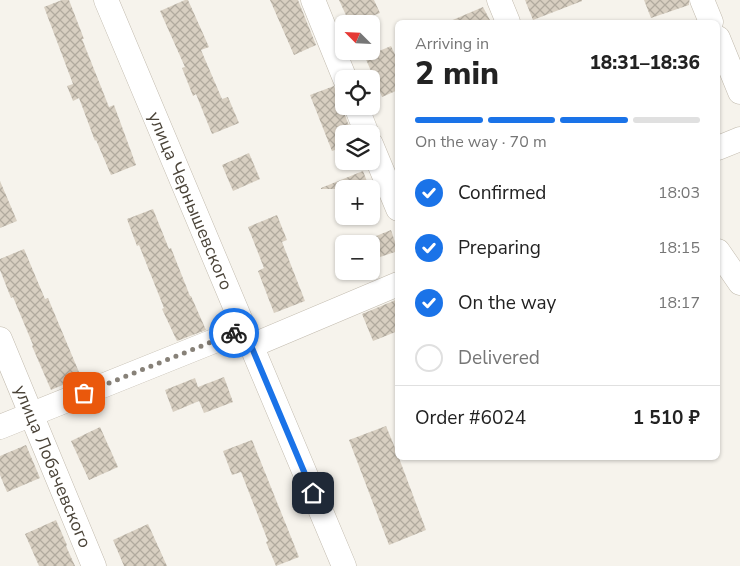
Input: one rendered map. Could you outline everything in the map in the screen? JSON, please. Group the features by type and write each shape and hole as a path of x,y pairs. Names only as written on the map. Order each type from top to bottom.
{"street":[{"name":"улица Чернышевского","path":"106,0 344,566"},
{"path":"313,0 341,70"},
{"path":"499,0 507,20"},
{"path":"702,0 710,20"},
{"path":"720,43 740,92"},
{"path":"720,147 740,139"},
{"path":"380,166 395,202"},
{"path":"720,254 740,283"},
{"path":"0,427 31,414 395,285"},
{"name":"улица Лобачевского","path":"0,339 94,566"}],"building":[{"path":"62,0 69,0 109,107 114,105 136,165 111,175 95,141 79,98 73,101 67,86 73,84 44,7"},
{"path":"188,0 209,47 201,50 222,99 228,97 239,123 212,134 196,94 193,96 182,68 185,67 160,11"},
{"path":"270,0 298,0 316,45 294,55"},
{"path":"339,0 374,0 380,13 375,15 346,15"},
{"path":"525,0 582,0 582,1 533,20"},
{"path":"644,0 689,0 689,5 651,18"},
{"path":"483,7 490,20 453,20"},
{"path":"391,46 395,55 395,91 382,97 380,92 380,70 371,70 366,60 380,60 380,51"},
{"path":"334,86 335,115 345,115 349,125 335,125 335,150 332,151 310,95"},
{"path":"249,153 260,179 233,191 222,165"},
{"path":"363,171 366,180 341,180"},
{"path":"0,181 17,221 0,228"},
{"path":"335,182 335,189 321,188"},
{"path":"153,209 206,330 177,341 162,309 164,308 127,219"},
{"path":"277,215 287,240 282,242 305,301 274,313 258,271 264,268 248,227"},
{"path":"391,230 395,242 395,252 380,257 378,235"},
{"path":"24,249 45,299 48,298 81,377 51,390 0,270 0,259"},
{"path":"395,300 395,332 373,341 362,314"},
{"path":"224,377 233,402 204,413 199,401 173,412 165,390 195,378 198,387"},
{"path":"386,426 395,448 395,460 400,460 426,530 389,545 349,440"},
{"path":"100,427 118,467 89,480 71,441"},
{"path":"252,440 299,557 276,566 241,472 232,475 223,451"},
{"path":"26,445 40,478 7,492 0,475 0,456"},
{"path":"56,520 75,566 39,566 25,534"},
{"path":"148,524 167,566 124,566 113,540"}],"way so far":[{"path":"84,393 234,333"}],"route":[{"path":"234,333 244,329 313,493"}]}
